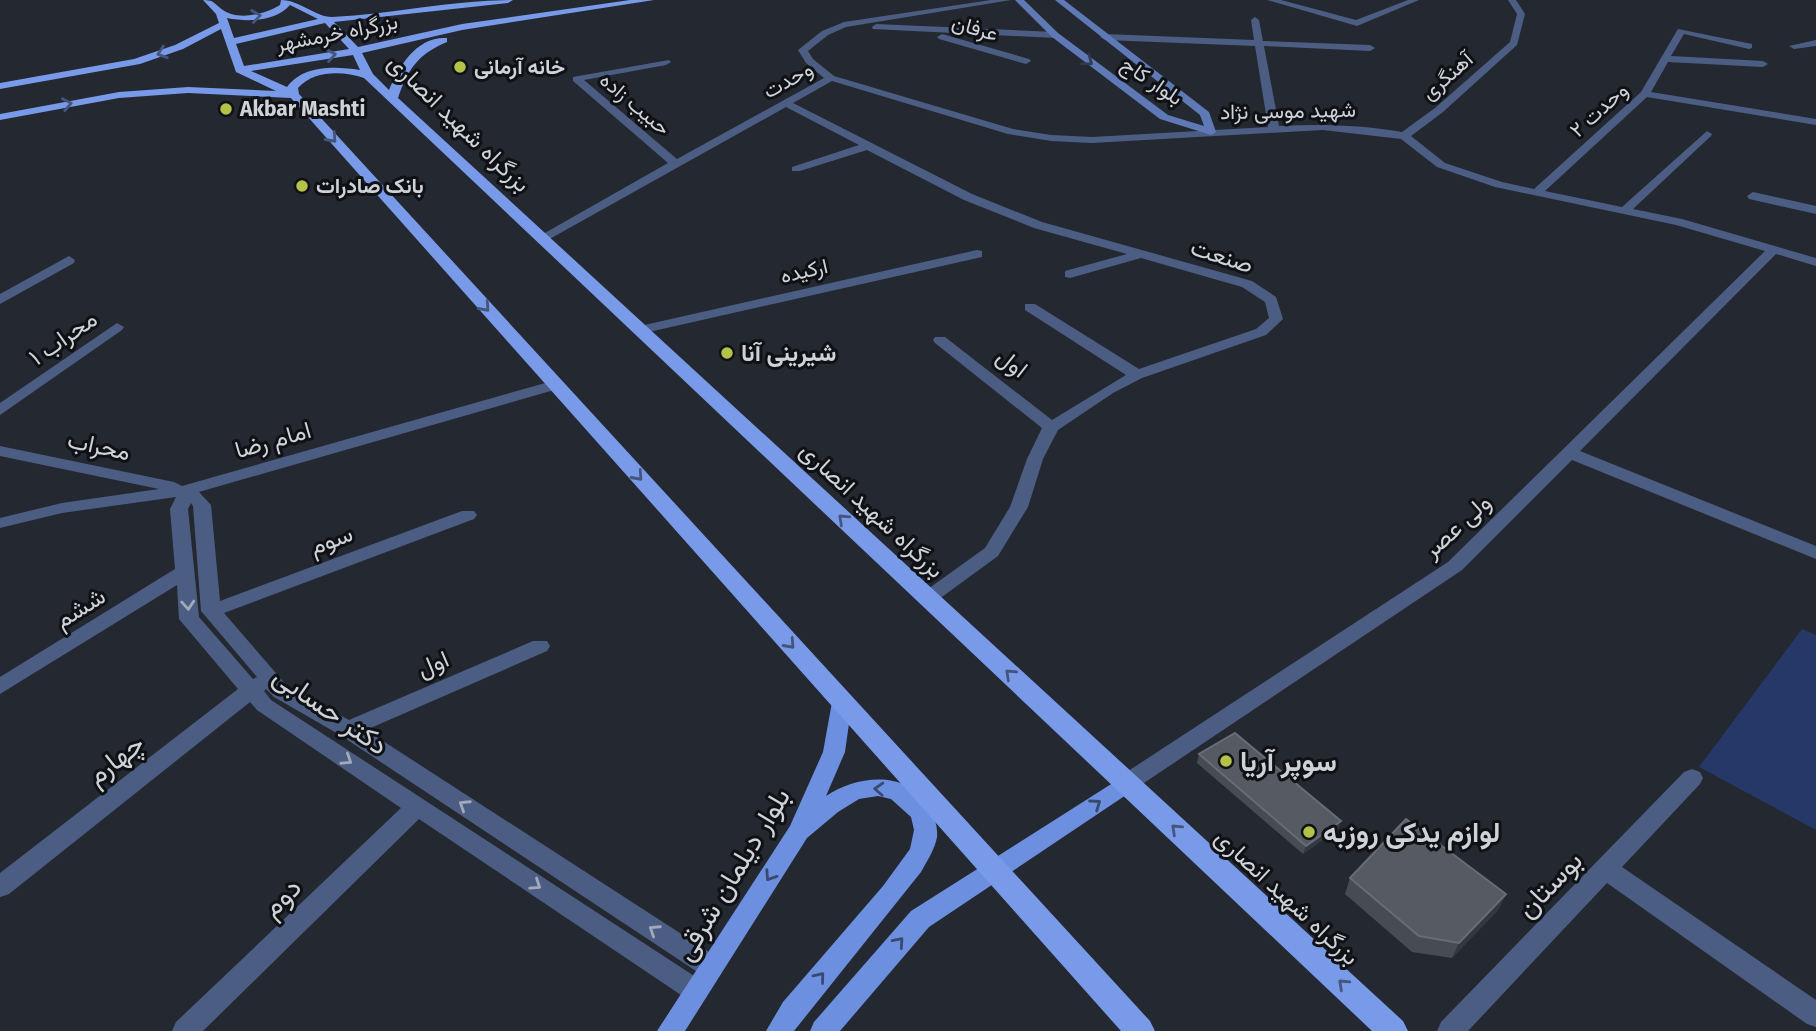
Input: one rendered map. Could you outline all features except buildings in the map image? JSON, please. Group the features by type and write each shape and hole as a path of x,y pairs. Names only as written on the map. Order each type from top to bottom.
{"highway":[{"path":"208,0 220,13 240,70 294,95 1140,1031"},
{"name":"بزرگراه خرمشهر","path":"231,42 327,20 447,9 508,0"},
{"name":"بزرگراه خرمشهر","path":"240,70 356,51 461,27 649,0"},
{"path":"220,13 233,17 261,16 280,10 287,1 327,20"},
{"path":"447,9 416,16 411,24 428,29 461,27"},
{"name":"بزرگراه شهید انصاری","path":"327,20 356,51 368,76 1393,1031"},
{"path":"392,98 405,64 418,51 443,40 514,20"},
{"path":"0,86 136,62 179,47 224,24"},
{"path":"294,95 292,87 295,83 312,75 343,71 368,76"},
{"path":"0,92 104,76 128,76"},
{"path":"119,95 137,87 140,81"},
{"path":"0,117 119,95 188,90 294,95"}],"main road":[{"name":"بلوار کاج","path":"1018,0 1055,35 1164,117 1211,132"},
{"name":"بلوار کاج","path":"1059,0 1205,114 1211,132"},
{"name":"بلوار دیلمان شرقی","path":"670,1031 799,831 834,752 842,702"},
{"path":"822,1031 920,919 1127,783"},
{"path":"779,1031 792,1011 898,886 925,839 923,815 905,796 890,789 873,787 856,789 840,796 799,831"}],"street":[{"name":"وحدت","path":"542,238 831,78 809,61 803,50 825,33 844,25 1006,0"},
{"path":"1271,0 1357,23 1416,0"},
{"name":"آهنگری","path":"1404,136 1439,110 1514,43 1521,14 1512,0"},
{"path":"1255,20 1274,130"},
{"path":"844,25 1055,35"},
{"name":"عرفان","path":"915,30 1026,61"},
{"name":"وحدت ۲","path":"1535,194 1645,94 1681,32 1749,46"},
{"path":"1105,37 1370,48"},
{"path":"1794,46 1816,43"},
{"path":"1665,59 1763,64"},
{"name":"حبیب زاده","path":"666,62 576,79 676,164"},
{"name":"شهید موسی نژاد","path":"831,78 1012,132 1051,138 1092,140 1211,132 1335,128 1404,136 1441,165 1499,186 1678,222 1816,262"},
{"path":"1645,94 1816,122"},
{"name":"صنعت","path":"785,103 968,197 1026,220 1247,284 1271,300 1276,319 1261,332 1137,375 1108,390 1051,427"},
{"path":"1623,212 1707,134"},
{"path":"796,169 867,146"},
{"path":"1754,196 1816,210"},
{"name":"ولی عصر","path":"1127,783 1455,566 1774,249"},
{"name":"ارکیده","path":"640,330 977,254"},
{"path":"1070,274 1141,254"},
{"path":"0,300 69,260"},
{"path":"1030,307 1137,375"},
{"name":"محراب ۱","path":"0,410 117,327"},
{"name":"اول","path":"940,340 1051,427"},
{"name":"امام رضا","path":"0,523 62,508 188,490 556,386"},
{"path":"928,598 992,552 1019,507 1035,459 1051,427"},
{"name":"محراب","path":"0,451 188,490"},
{"path":"1570,453 1816,553"},
{"path":"188,490 202,505 211,611"},
{"name":"دکتر حسابی","path":"188,490 179,509 189,619 259,685 281,692 348,729 711,967"},
{"name":"سوم","path":"211,611 468,514"},
{"name":"ششم","path":"0,687 185,571"},
{"name":"دکتر حسابی","path":"211,611 259,685 264,705 696,991"},
{"name":"اول","path":"348,729 540,646"},
{"name":"چهارم","path":"0,887 259,685"},
{"name":"بوستان","path":"1450,1031 1692,778"},
{"name":"دوم","path":"186,1031 418,806"},
{"path":"1605,868 1816,1015"}],"shaded area":[{"path":"1802,629 1816,635 1816,830 1699,767"}],"place":[{"name":"خانه آرمانی","path":"460,67"},
{"name":"Akbar Mashti","path":"226,109"},
{"name":"بانک صادرات","path":"302,186"},
{"name":"شیرینی آنا","path":"727,353"},
{"name":"سوپر آریا","path":"1226,761"},
{"name":"لوازم یدکی روزبه","path":"1309,832"}]}
